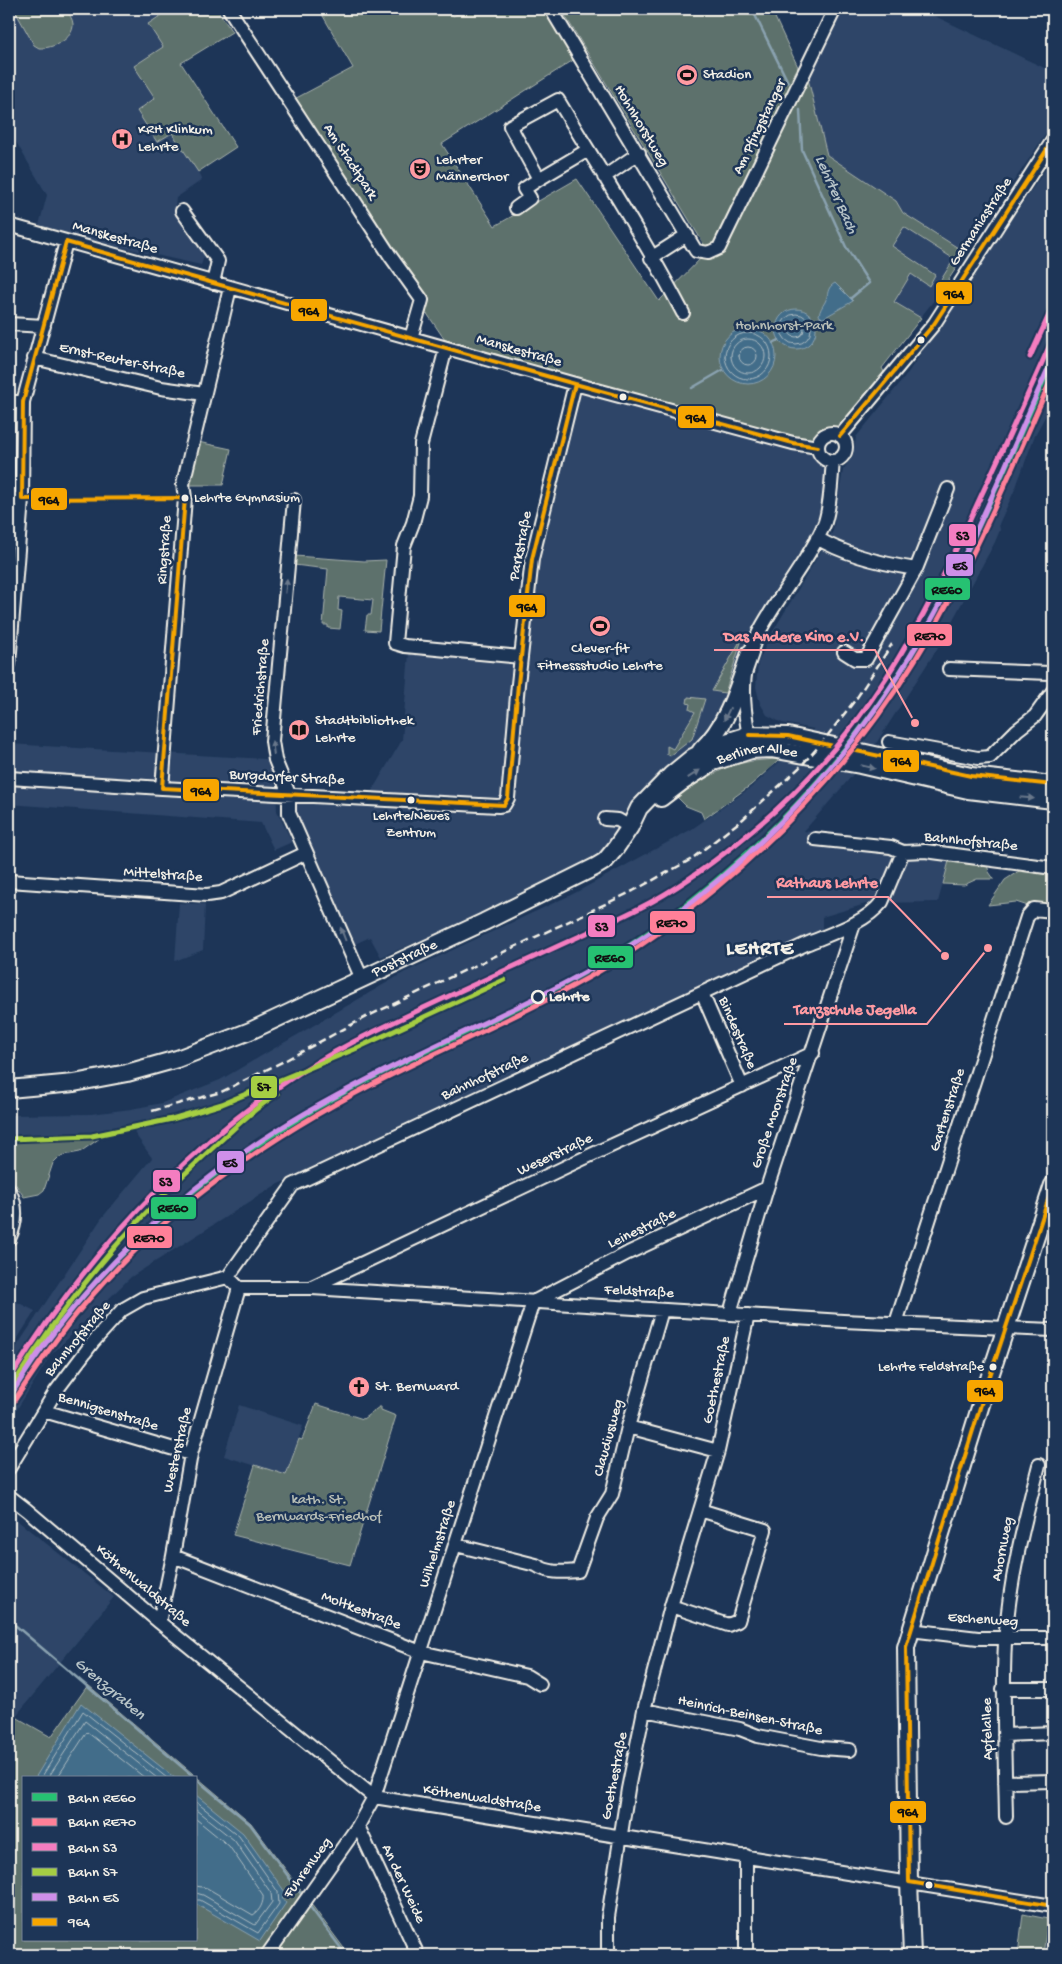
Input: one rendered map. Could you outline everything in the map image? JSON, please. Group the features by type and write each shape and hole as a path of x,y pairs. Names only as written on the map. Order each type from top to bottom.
{"main road":[{"path":"694,757 712,738 725,718 750,652"},
{"name":"Berliner Allee","path":"630,827 642,818 669,791 702,768 750,743 788,736 971,776 1053,785"},
{"name":"Poststraße","path":"9,1089 74,1083 127,1073 177,1059 250,1031 362,979 595,867 615,849 630,827 639,808 648,798 694,757 720,744 750,743"},
{"name":"Berliner Allee","path":"750,743 968,790 1053,800"},
{"path":"912,1955 909,1882 906,1647 1006,1327 1053,1185"}],"street":[{"name":"Am Stadtpark","path":"229,9 391,257 422,300 411,338"},
{"name":"Hohnhorstweg","path":"551,9 636,156 696,251 708,253"},
{"name":"Am Pfingstanger","path":"708,253 719,248 835,9"},
{"path":"538,179 510,126 558,100 683,314"},
{"name":"Germaniastraße","path":"840,436 931,328 1053,140"},
{"path":"516,208 530,198 524,189 588,150"},
{"path":"604,177 636,156"},
{"path":"182,211 218,261 213,283"},
{"name":"Manskestraße","path":"9,226 575,384 793,443 818,446"},
{"path":"651,258 687,235"},
{"path":"9,664 22,499 22,402 66,242"},
{"name":"Ringstraße","path":"162,788 185,498 183,484 230,288"},
{"path":"9,324 44,326"},
{"path":"446,348 421,444 420,496 413,523 404,546 395,643 404,646 521,657"},
{"name":"Ernst-Reuter-Straße","path":"34,358 161,388 204,394"},
{"name":"Parkstraße","path":"504,805 508,798 532,559 575,384"},
{"path":"9,402 22,402"},
{"path":"830,433 840,436 845,442 845,451 841,458 833,461 823,458 818,451 821,439 830,433"},
{"path":"750,743 744,685 750,652 761,628 817,538 825,521 828,510 833,461"},
{"path":"844,652 856,659 866,659 916,569 948,489"},
{"path":"9,499 22,499"},
{"name":"Friedrichstraße","path":"294,500 272,741 275,760 289,794 289,813 362,979"},
{"path":"817,538 846,552 916,569"},
{"path":"949,669 1053,674"},
{"path":"889,742 978,758 990,757 1017,730 1035,716 1053,691"},
{"name":"Burgdorfer Straße","path":"9,778 162,788 504,805"},
{"path":"605,819 621,821 630,827"},
{"path":"815,839 892,847 903,852"},
{"name":"Bahnhofstraße","path":"9,1468 56,1391 93,1342 122,1310 142,1298 228,1277 294,1185 702,992 854,924 882,902 903,852 926,851 1053,868"},
{"name":"Mittelstraße","path":"9,881 207,895 221,893 306,853"},
{"name":"Gartenstraße","path":"896,1323 1027,917 1034,909 1053,911"},
{"name":"Große Moorstraße","path":"730,1313 767,1188 854,924"},
{"name":"Bindestraße","path":"702,992 742,1086"},
{"name":"Weserstraße","path":"312,1288 813,1053"},
{"name":"Leinestraße","path":"533,1302 628,1253 767,1188"},
{"path":"9,1190 16,1211 15,1228 9,1239"},
{"path":"228,1277 239,1288"},
{"name":"Feldstraße","path":"239,1288 312,1288 748,1315 1053,1330"},
{"name":"Westerstraße","path":"159,1622 173,1556 190,1454 239,1288"},
{"name":"Wilhelmstraße","path":"374,1797 533,1302"},
{"name":"Claudiusweg","path":"456,1545 536,1565 542,1569 555,1572 578,1571 597,1518 612,1494 628,1427 662,1310"},
{"name":"Goethestraße","path":"608,1955 608,1917 620,1838 644,1710 671,1606 718,1451 748,1315"},
{"name":"Bennigsenstraße","path":"44,1410 190,1454"},
{"path":"628,1427 718,1451"},
{"name":"Ahornweg","path":"1005,1639 1019,1541 1039,1465"},
{"name":"Köthenwaldstraße","path":"9,1496 28,1510 159,1622 374,1797 1053,1906"},
{"path":"671,1606 728,1624 738,1621 765,1530 700,1510"},
{"name":"Moltkestraße","path":"173,1556 421,1652 527,1676 540,1684"},
{"name":"Eschenweg","path":"910,1630 1005,1639 1053,1638"},
{"name":"Apfelallee","path":"1005,1639 1003,1689 1006,1817"},
{"path":"1003,1689 1053,1689"},
{"name":"Heinrich-Beinsen-Straße","path":"644,1710 740,1729 758,1736 821,1748 850,1750"},
{"path":"1004,1735 1053,1734"},
{"path":"1005,1782 1053,1781"},
{"name":"Fuhrenweg","path":"267,1955 358,1826 374,1797"},
{"name":"An der Weide","path":"358,1826 418,1955"},
{"path":"746,1856 746,1955"}],"shaded area":[{"name":"KRH Klinkum Lehrte","path":"9,9 217,9 232,32 181,63 236,147 198,172 202,180 176,198 175,206 205,254 201,265 38,229 47,195 9,130"},
{"path":"843,9 920,9 1053,72 1053,123 966,253 903,213 896,201 827,155 808,79"},
{"path":"1053,158 1053,402 1035,435 1016,487 999,524 1000,530 995,542 937,649 877,742 851,777 804,831 851,837 916,857 949,861 938,902 869,903 822,917 822,929 584,1040 499,1085 276,1185 131,1277 51,1355 9,1422 9,1358 101,1219 152,1158 133,1131 89,1138 9,1142 9,1115 91,1114 131,1109 162,1103 220,1080 405,972 573,894 692,829 753,786 776,765 814,729 782,723 767,715 760,703 756,687 758,663 769,638 833,531 843,470 853,456 856,437 905,377"},
{"path":"904,226 954,259 935,290 939,294 920,318 894,302 911,274 892,246"},
{"path":"580,381 812,451 828,466 825,506 813,539 755,626 732,710 606,852 560,878 483,914 381,957 370,937 355,944 291,815 291,796 366,801 402,740 409,653 518,662 530,563"},
{"path":"9,744 266,759 276,787 277,811 292,842 274,850 261,823 9,804"},
{"path":"179,903 205,904 203,950 175,961"},
{"path":"9,1298 35,1311 9,1352"},
{"path":"239,1405 303,1426 286,1475 224,1456"},
{"path":"9,1514 114,1597 15,1717 9,1713"}],"green space":[{"path":"14,9 68,9 73,22 72,29 66,38 56,45 39,48 34,45"},
{"path":"164,9 217,9 232,32 181,63 236,147 198,172 172,133 157,142 137,111 155,98 134,66 163,47 148,24 166,12"},
{"name":"Hohnhorst-Park","path":"319,9 449,9 453,16 468,9 559,9 586,52 442,144 495,226 577,179 659,301 708,251 561,9 771,9 798,67 791,80 808,79 827,155 896,201 903,213 966,253 939,294 934,291 954,259 904,227 892,246 935,275 929,286 911,274 894,302 921,318 882,368 885,374 856,409 835,428 822,430 812,443 449,346 285,104 353,68"},
{"path":"198,442 231,449 223,485 188,485"},
{"path":"295,556 364,561 386,560 379,631 365,630 367,615 371,615 373,600 339,597 338,610 342,611 340,629 328,628 328,625 323,625 328,569 294,565"},
{"path":"743,636 725,693 712,691"},
{"path":"688,697 705,699 692,739 670,756 667,754 667,746 673,749 695,712 689,709"},
{"path":"777,759 778,761 751,785 704,819 701,812 686,806 675,795 729,766 752,761"},
{"path":"949,861 987,865 994,879 977,879 964,885 943,884"},
{"path":"1022,869 1053,873 1053,906 1031,907 1016,902 988,905 1005,880"},
{"path":"103,1136 80,1152 58,1158 53,1163 44,1190 39,1194 24,1197 9,1174 9,1142"},
{"name":"kath. St. Bernwards-Friedhof","path":"316,1404 363,1419 379,1407 381,1407 381,1410 396,1416 350,1565 233,1535 255,1465 286,1475 299,1439 302,1440"},
{"path":"88,1685 195,1776 22,1776 22,1942 198,1942 198,1778 251,1823 303,1893 259,1955 9,1955 9,1713 51,1737"},
{"path":"311,1904 349,1955 276,1955"},
{"path":"1023,1914 1048,1919 1043,1955 1018,1955"}],"water":[{"path":"835,283 853,301 822,319 819,315 820,312 829,289"},
{"path":"796,309 810,315 816,329 810,343 796,349 782,343 776,329 782,315"},
{"path":"743,328 753,328 768,336 774,345 776,356 774,367 768,376 753,384 743,384 732,379 725,372 720,361 720,351 725,340 732,333"},
{"path":"81,1703 172,1776 36,1776"},
{"path":"198,1797 243,1833 285,1892 282,1898 286,1903 260,1941 198,1905"}],"waterway":[{"name":"Lehrter Bach","path":"752,9 788,82"},
{"name":"Lehrter Bach","path":"800,110 802,150 846,247 869,283 851,298"},
{"path":"814,321 821,318"},
{"path":"773,343 779,340"},
{"path":"692,388 723,370"},
{"name":"Grenzgraben","path":"9,1620 193,1776"},
{"name":"Grenzgraben","path":"198,1781 250,1824 304,1898"},
{"name":"Grenzgraben","path":"308,1904 346,1955"}],"railway":[{"path":"152,1111 221,1092 366,1017 633,891 690,860 743,819 799,768 820,745 856,699 892,644"}],"rail line":[{"name":"S3","path":"1030,357 1053,306"},
{"name":"S3","path":"9,1380 42,1330 117,1233 160,1187 205,1145 253,1106 303,1071 355,1041 653,901 717,859 792,795 827,757 858,719 912,635 958,546 1053,338"},
{"name":"RE60","path":"9,1398 47,1341 95,1283 131,1245 170,1210 211,1178 253,1147 343,1093 524,1005 621,951 690,902 762,839 795,806 857,733 911,655 969,546 1053,360"},
{"name":"ES","path":"9,1398 35,1358 64,1319 95,1283 163,1215 200,1185 279,1129 345,1091 542,995 636,942 703,893 775,828 808,793 869,719 921,638 972,540 1047,371"},
{"name":"RE70","path":"14,1401 59,1336 100,1287 174,1215 214,1183 256,1153 345,1099 528,1010 627,954 696,904 767,843 832,774 889,700 915,660 972,556 1053,375"},
{"name":"S7","path":"9,1139 92,1136 172,1119 222,1104 355,1049 504,980"},
{"name":"S7","path":"14,1383 56,1320 127,1233 207,1153 249,1115 277,1094"}],"transit line":[{"name":"964","path":"840,436 934,324 1053,140"},
{"name":"964","path":"66,242 575,384 532,559 508,798 504,805 162,788 185,498 22,499 23,402 66,242"},
{"name":"964","path":"575,384 793,443 818,447"},
{"name":"964","path":"749,735 788,736 971,776 1053,785"},
{"name":"964","path":"1053,1185 986,1388 906,1647 909,1882 1053,1906"}],"place":[{"name":"Stadion","path":"687,75"},
{"name":"KRH Klinkum Lehrte","path":"122,139"},
{"name":"Lehrter Männerchor","path":"420,169"},
{"name":"Lehrte Gymnasium","path":"185,498"},
{"name":"Clever-fit Fitnessstudio Lehrte","path":"600,626"},
{"name":"Das Andere Kino e.V.","path":"915,723"},
{"name":"Stadtbibliothek Lehrte","path":"299,730"},
{"name":"Lehrte/Neues Zentrum","path":"411,800"},
{"name":"Tanzschule Jegella","path":"988,948"},
{"name":"Rathaus Lehrte","path":"945,956"},
{"name":"Lehrte","path":"538,997"},
{"name":"Lehrte Feldstraße","path":"993,1367"},
{"name":"St. Bernward","path":"359,1387"}],"district":[{"name":"LEHRTE","path":"760,950"}]}
